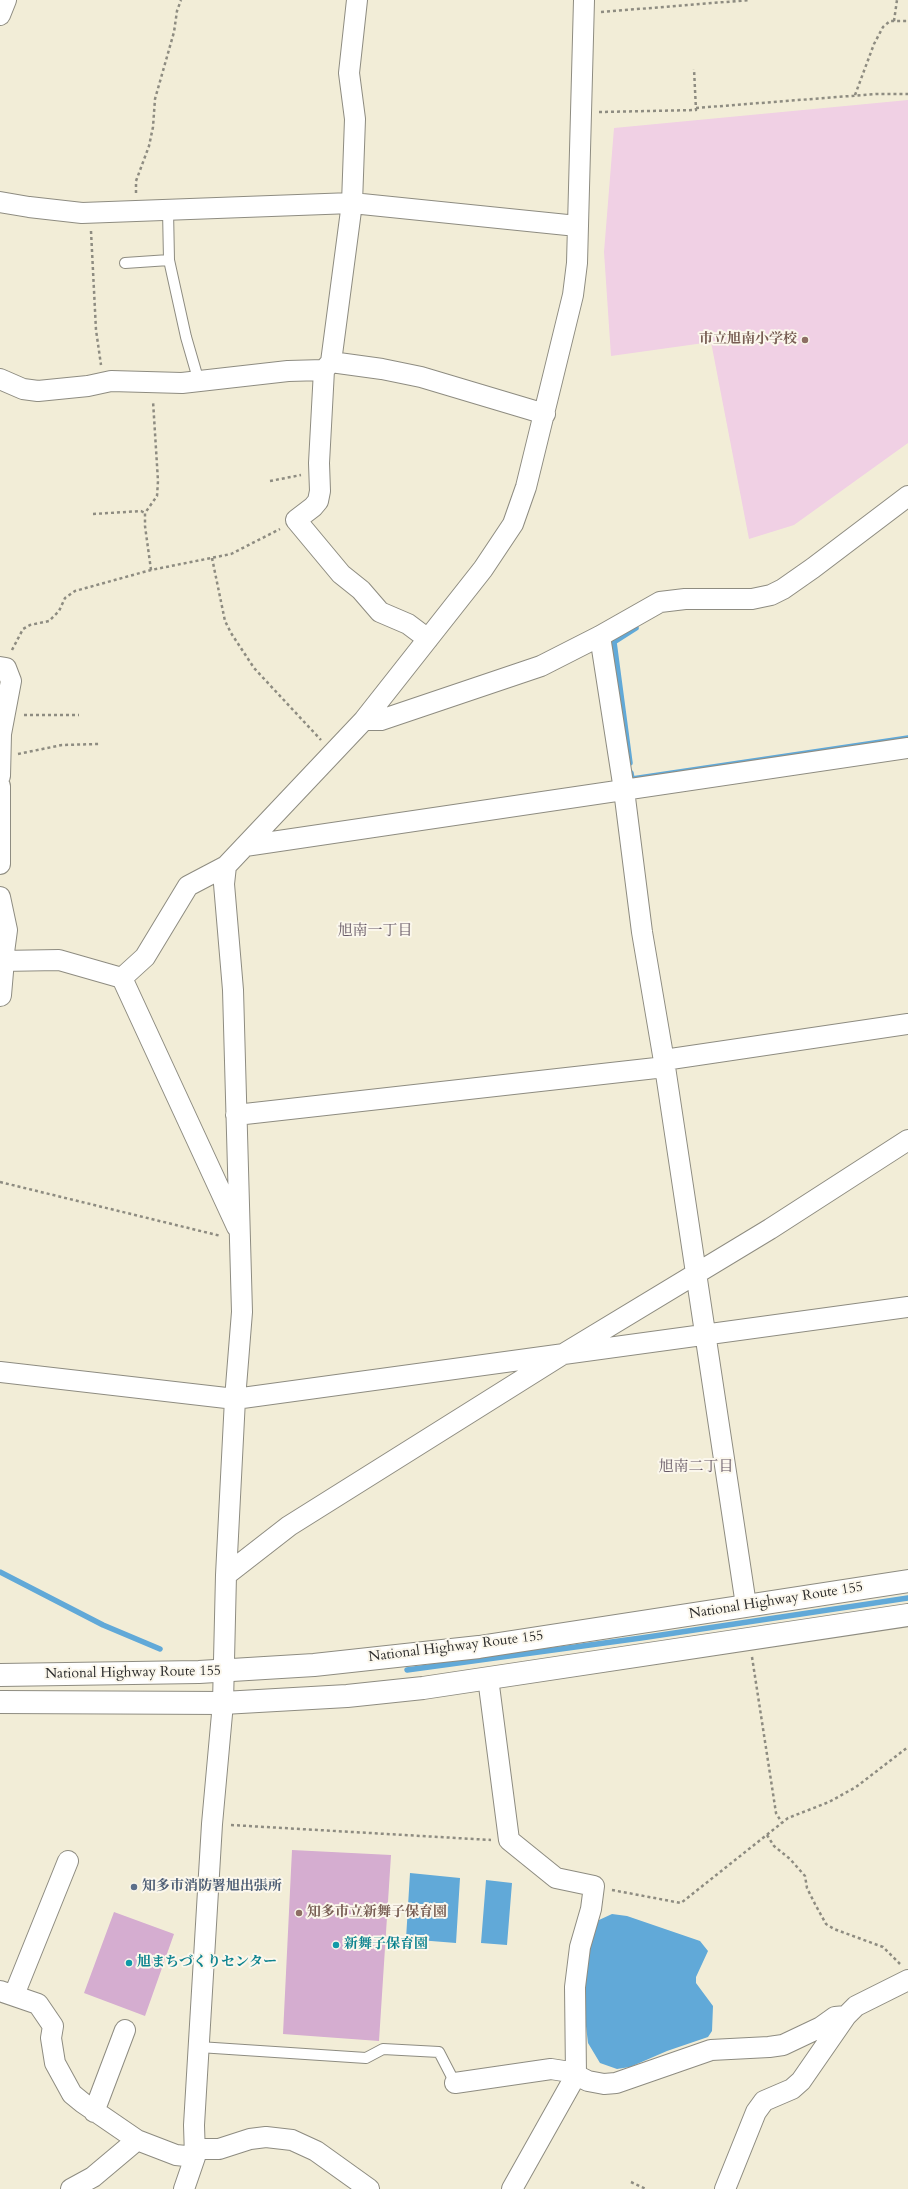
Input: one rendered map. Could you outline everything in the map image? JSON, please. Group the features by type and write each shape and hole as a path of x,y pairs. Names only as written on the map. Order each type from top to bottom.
{"main road":[{"path":"0,995 2,960"},
{"name":"National Highway Route 155","path":"0,1675 128,1674 225,1671 314,1665 480,1647 908,1581"},
{"name":"National Highway Route 155","path":"0,1702 223,1703 347,1696 423,1688 908,1615"}],"street":[{"path":"0,15 6,0"},
{"path":"358,0 348,73 355,119 352,204 328,366 320,472 320,491 318,501 296,520 341,574 361,590 380,612 408,624 428,639"},
{"path":"122,978 145,957 188,886 226,866 364,720 483,569 513,524 526,487 538,432 545,414 573,295 577,263 583,5"},
{"path":"0,202 29,207 91,212 136,212 352,204 577,226"},
{"path":"0,380 23,389 38,391 88,386 106,382 199,382 328,366 382,369 421,377 545,414"},
{"path":"364,720 381,720 541,666 600,636 651,605 660,602 685,599 752,599 771,595 783,589 813,568 908,496"},
{"path":"600,636 624,790 642,932 665,1064 704,1334 746,1605"},
{"path":"0,776 0,734 11,681 3,668"},
{"path":"245,846 908,748"},
{"path":"0,786 0,864"},
{"path":"184,2189 195,2153 194,2124 212,1824 225,1671 226,1574 235,1399 242,1312 233,990 224,884 226,866"},
{"path":"0,897 7,930 2,960 59,960 122,978"},
{"path":"122,978 136,1012 241,1237"},
{"path":"236,1115 665,1064 908,1024"},
{"path":"226,1574 289,1526 696,1272 770,1229 908,1140"},
{"path":"0,1372 235,1399 560,1356 704,1334 908,1307"},
{"path":"488,1678 509,1840 556,1878 594,1886 591,1909 580,1947 575,1987 576,2076 512,2189"},
{"path":"68,1861 7,1993 38,2004 53,2026 50,2038 55,2063 72,2094 94,2112 137,2140 176,2155 219,2149 250,2139 266,2137 292,2140 316,2151 369,2189"},
{"path":"725,2189 756,2112 764,2101 792,2089 801,2081 846,2016 856,2006 906,1973"},
{"path":"455,2083 551,2069 570,2072 588,2081 604,2084 616,2083 711,2050 769,2048 783,2045 821,2027 835,2017 846,2016"},
{"path":"94,2112 126,2030"},
{"path":"71,2189 93,2177 137,2140"}],"lane":[{"path":"168,210 169,260 186,337 199,382"},
{"path":"125,263 169,260"},
{"path":"199,2047 366,2058 383,2049 439,2052 455,2083"}],"path":[{"path":"136,212 136,181 153,127 155,99 174,32 177,11 181,0"},
{"path":"583,5 604,12 750,0"},
{"path":"894,21 897,0"},
{"path":"855,95 863,72 883,27 890,21 908,21"},
{"path":"694,69 696,108"},
{"path":"580,113 696,110 696,108 855,95 908,94"},
{"path":"91,212 98,355 106,382"},
{"path":"151,570 145,526 145,513 157,496 158,481 153,397 154,382"},
{"path":"270,481 320,472"},
{"path":"93,514 141,511 145,513"},
{"path":"3,668 23,630 30,625 49,621 59,611 65,598 75,591 151,570 231,554 296,520"},
{"path":"212,558 226,621 231,633 254,668 334,752"},
{"path":"5,710 17,714 35,716 79,715"},
{"path":"0,757 62,746 99,744"},
{"path":"0,1182 241,1237"},
{"path":"749,1639 776,1813 782,1823"},
{"path":"594,1886 681,1903 788,1818 829,1802 856,1787 908,1747"},
{"path":"212,1824 505,1841 509,1840"},
{"path":"767,1834 774,1846 790,1859 805,1876 810,1894 826,1924 834,1929 883,1947 906,1973"},
{"path":"631,2182 646,2189"}],"shaded area":[{"path":"908,100 908,443 794,525 749,539 711,342 611,356 604,252 614,128"}],"water":[{"path":"410,1873 460,1878 456,1943 406,1939"},
{"path":"486,1880 512,1883 507,1945 481,1943"},
{"path":"612,1914 627,1916 700,1941 708,1951 696,1977 696,1983 713,2006 712,2031 708,2037 667,2051 630,2067 617,2069 600,2063 588,2043 583,2001 588,1940 599,1920"}],"building":[{"name":"新舞子保育園","path":"292,1850 391,1855 379,2041 283,2034"},
{"name":"旭まちづくりセンター","path":"114,1912 174,1934 145,2016 84,1993"}],"waterway":[{"path":"630,763 614,642 636,628"},
{"path":"631,773 632,779 908,738"},
{"path":"0,1572 103,1625 160,1649"},
{"path":"407,1670 641,1638 908,1598"}],"place":[{"name":"市立旭南小学校","path":"805,340"},
{"name":"知多市消防署旭出張所","path":"134,1887"},
{"name":"知多市立新舞子保育園","path":"299,1913"},
{"name":"新舞子保育園","path":"336,1945"},
{"name":"旭まちづくりセンター","path":"129,1963"}],"district":[{"name":"旭南一丁目","path":"375,932"},
{"name":"旭南二丁目","path":"696,1468"}]}
